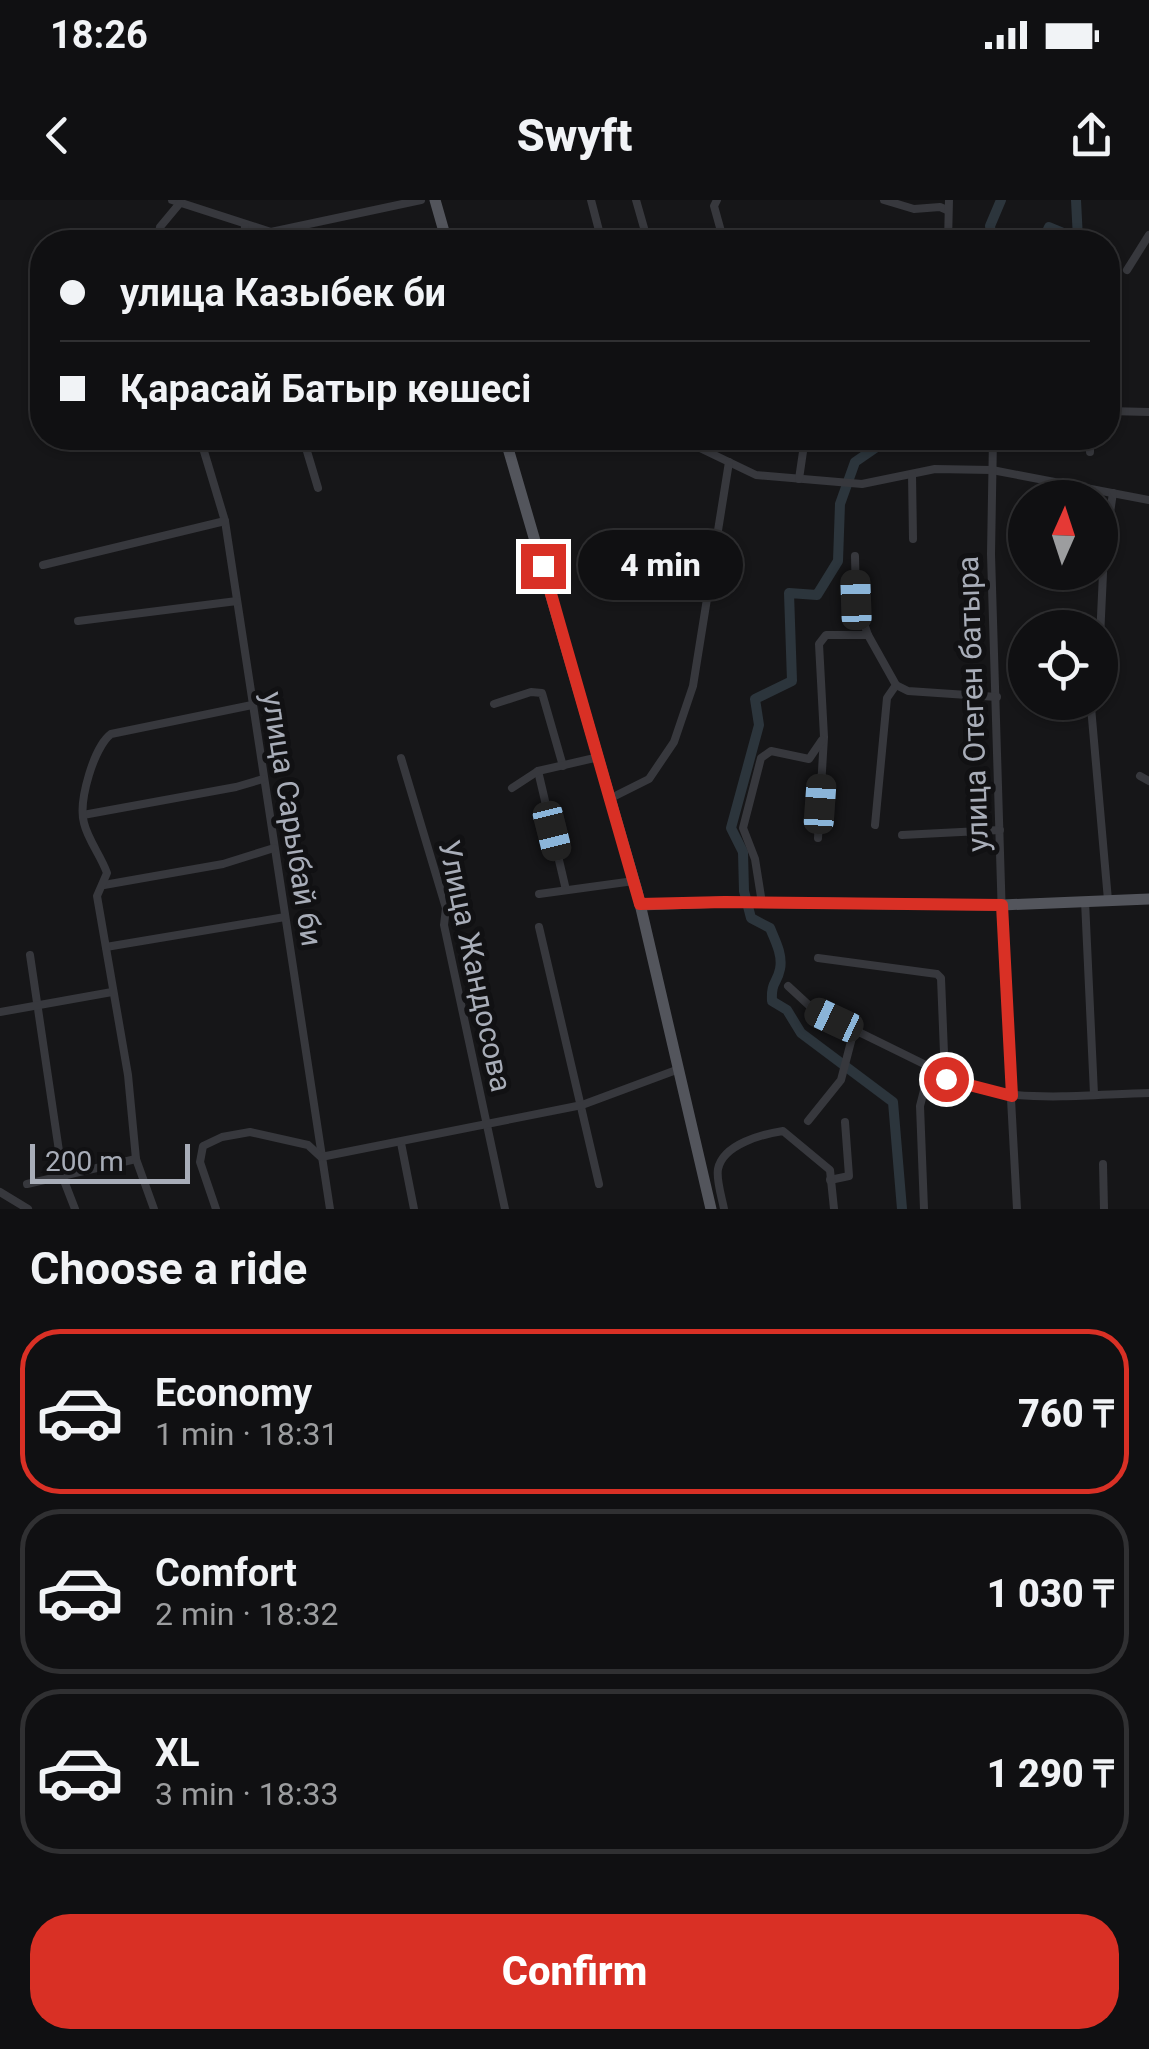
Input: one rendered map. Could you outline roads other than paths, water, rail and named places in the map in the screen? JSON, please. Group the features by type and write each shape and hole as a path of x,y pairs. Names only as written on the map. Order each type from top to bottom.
{"main road":[{"path":"435,200 444,230"},
{"path":"509,450 634,881 712,1209"},
{"path":"640,904 1002,905 1149,899"}],"street":[{"path":"281,230 420,200"},
{"path":"591,200 599,230"},
{"path":"636,200 645,230"},
{"path":"717,200 714,206 721,230"},
{"path":"884,200 914,210 948,205"},
{"path":"159,230 176,202 263,230"},
{"path":"246,226 246,230"},
{"path":"1127,270 1149,236"},
{"path":"1120,411 1149,412"},
{"name":"улица Сарыбай би","path":"204,450 225,521 330,1209"},
{"path":"307,450 318,488"},
{"path":"704,450 756,475 825,482 854,484 947,468 992,470 1044,480"},
{"path":"799,479 803,450"},
{"name":"улица Отеген батыра","path":"993,450 991,554 1002,905 1018,1209"},
{"path":"611,798 649,780 674,742 693,686 729,462"},
{"path":"912,474 913,539"},
{"path":"1118,494 1149,500"},
{"path":"43,565 225,521"},
{"path":"855,556 856,600 868,635 896,685 908,691 997,697"},
{"path":"78,621 237,602"},
{"path":"818,838 824,736 821,638 868,635"},
{"path":"875,824 887,698 896,685"},
{"path":"494,704 532,692 542,693 563,766"},
{"path":"154,1209 136,1158 128,1075 97,896 108,873 84,823 91,769 99,746 111,734 252,705"},
{"path":"1093,720 1108,900"},
{"path":"759,903 759,872 744,828 761,758 771,751 809,758 824,736"},
{"name":"Улица Жандосова","path":"401,758 446,908 444,925 505,1209"},
{"path":"512,788 538,772 599,758"},
{"path":"538,772 566,890"},
{"path":"83,814 236,787 264,778"},
{"path":"902,835 1000,830"},
{"path":"104,885 223,864 274,848"},
{"path":"540,894 634,881"},
{"path":"1085,901 1094,1094"},
{"path":"106,947 285,917"},
{"path":"539,927 598,1184"},
{"path":"30,955 63,1178 74,1209"},
{"path":"818,958 937,974 941,978 946,1079"},
{"path":"788,986 814,1010 930,1067 946,1079 1012,1096 1149,1094"},
{"path":"0,1012 112,992"},
{"path":"808,1122 841,1080 854,1030"},
{"path":"924,1209 920,1106 930,1067"},
{"name":"Улица Жандосова","path":"321,1156 582,1105 679,1070"},
{"path":"830,1180 849,1176 845,1122"},
{"path":"724,1209 718,1168 728,1153 761,1134 784,1131 830,1170 834,1209"},
{"path":"216,1209 200,1162 205,1144 250,1132 308,1145 321,1156"},
{"path":"401,1142 414,1209"},
{"path":"26,1184 136,1158"},
{"path":"1103,1164 1104,1209"},
{"path":"0,1192 27,1208"}],"waterway":[{"path":"990,230 1001,200"},
{"path":"1076,200 1078,230"},
{"path":"1048,230 1049,227 1056,230"},
{"path":"872,450 855,462 840,504 838,561 817,595 789,593 792,681 755,699 759,725 731,828 743,852 744,891 751,918 770,928 779,953 781,964 772,1001 787,1010 801,1033 893,1102 902,1209"}]}
